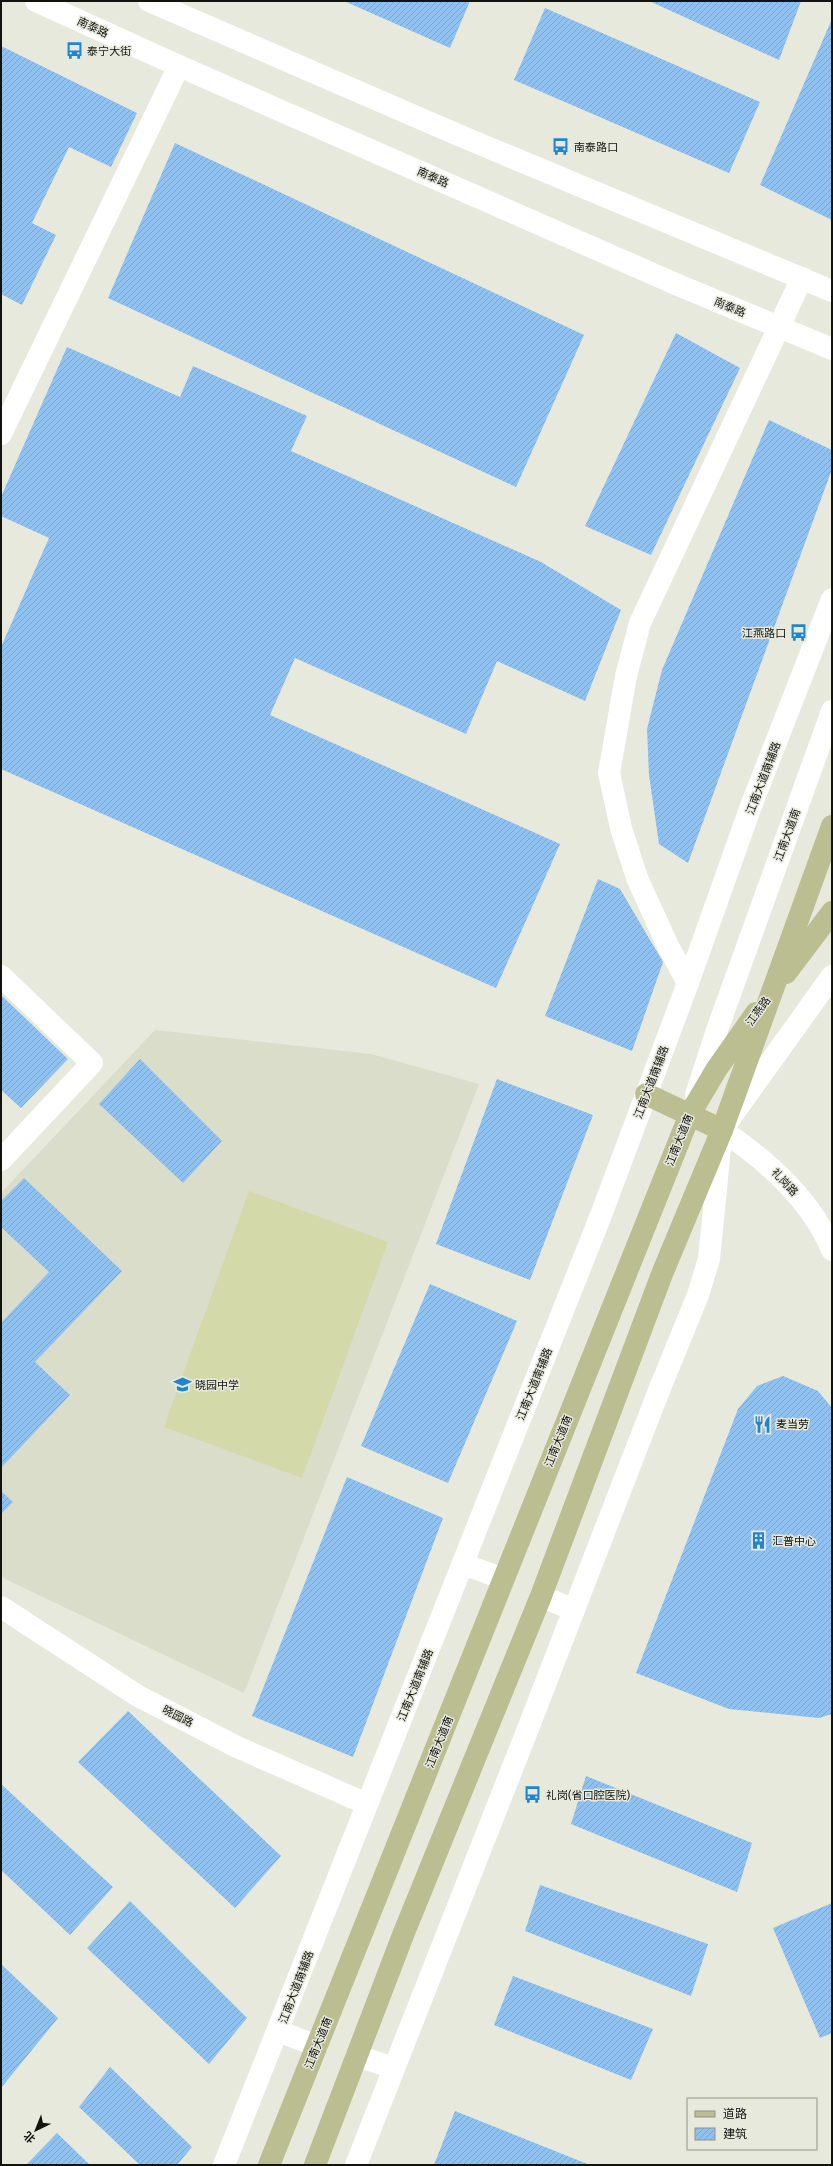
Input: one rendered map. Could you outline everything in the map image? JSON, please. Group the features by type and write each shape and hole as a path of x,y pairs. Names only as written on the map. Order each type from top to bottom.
{"main road":[{"path":"315,2165 403,1935 541,1596 662,1274 722,1130 832,826"},
{"name":"江燕路","path":"690,1114 716,1070 832,912"},
{"path":"646,1094 722,1130"},
{"name":"江南大道南","path":"269,2165 690,1114"}],"street":[{"name":"南泰路","path":"36,1 179,66 678,285 832,349"},
{"path":"149,1 456,134 832,291"},
{"path":"1,434 179,66"},
{"path":"688,983 668,946 636,878 621,828 609,773 626,676 640,623 802,278"},
{"name":"江南大道南辅路","path":"224,2165 601,1215 688,983 751,806 832,599"},
{"name":"江南大道南","path":"690,1114 719,1023 832,711"},
{"path":"1,976 92,1063 1,1160"},
{"path":"356,2165 652,1408 698,1295 707,1266 722,1130 832,976"},
{"name":"礼岗路","path":"722,1130 770,1166 799,1197 825,1234 832,1250"},
{"path":"463,1564 504,1579"},
{"path":"541,1596 574,1610"},
{"name":"晓园路","path":"1,1607 138,1696 237,1747 367,1804"},
{"path":"278,2031 317,2046"},
{"path":"357,2056 394,2068"}],"shaded area":[{"name":"晓园中学","path":"155,1030 371,1054 479,1084 244,1693 1,1577 1,1193"}],"green space":[{"path":"249,1191 388,1242 302,1478 164,1427"}],"building":[{"path":"344,1 470,1 450,48"},
{"path":"649,1 801,1 779,60"},
{"path":"545,8 760,102 729,173 514,80"},
{"path":"832,19 832,220 760,185"},
{"path":"1,46 137,113 111,167 69,147 32,223 56,235 22,305 1,294"},
{"path":"175,143 584,335 516,487 108,298"},
{"path":"676,333 740,368 651,555 585,526"},
{"path":"67,347 180,397 193,366 307,416 291,451 541,562 621,610 585,701 497,661 466,734 295,658 270,715 560,844 496,988 1,769 1,647 49,538 1,516 1,497"},
{"path":"769,420 832,450 832,469 688,863 659,844 649,775 647,729 662,670"},
{"path":"598,879 620,889 663,962 632,1051 545,1016"},
{"path":"1,995 68,1059 21,1108 1,1090"},
{"path":"140,1059 222,1141 183,1183 99,1104"},
{"path":"497,1079 593,1115 530,1280 436,1244"},
{"path":"24,1178 122,1271 35,1362 70,1395 1,1468 1,1323 49,1272 1,1227 1,1201"},
{"path":"430,1284 517,1321 448,1483 361,1446"},
{"name":"汇普中心","path":"783,1376 818,1391 832,1408 832,1714 819,1718 729,1709 636,1673 738,1409 757,1386"},
{"path":"347,1477 443,1518 353,1757 252,1716"},
{"path":"1,1491 13,1502 1,1514"},
{"path":"128,1711 281,1856 235,1908 78,1762"},
{"path":"586,1776 752,1843 737,1892 571,1824"},
{"path":"1,1784 113,1887 70,1935 1,1870"},
{"path":"540,1885 708,1944 691,1996 525,1931"},
{"path":"130,1901 247,2018 209,2064 87,1948"},
{"path":"832,1903 832,2033 820,2038 773,1928"},
{"path":"1,1964 58,2018 1,2088"},
{"path":"513,1976 653,2029 631,2080 494,2025"},
{"path":"110,2067 192,2147 177,2165 140,2165 79,2107"},
{"path":"455,2111 590,2165 434,2165"},
{"path":"57,2133 90,2165 26,2165"}],"place":[{"name":"泰宁大街","path":"74,51"},
{"name":"南泰路口","path":"561,147"},
{"name":"江燕路口","path":"799,633"},
{"name":"晓园中学","path":"182,1385"},
{"name":"麦当劳","path":"763,1424"},
{"name":"汇普中心","path":"759,1541"},
{"name":"礼岗(省口腔医院)","path":"533,1795"}]}
